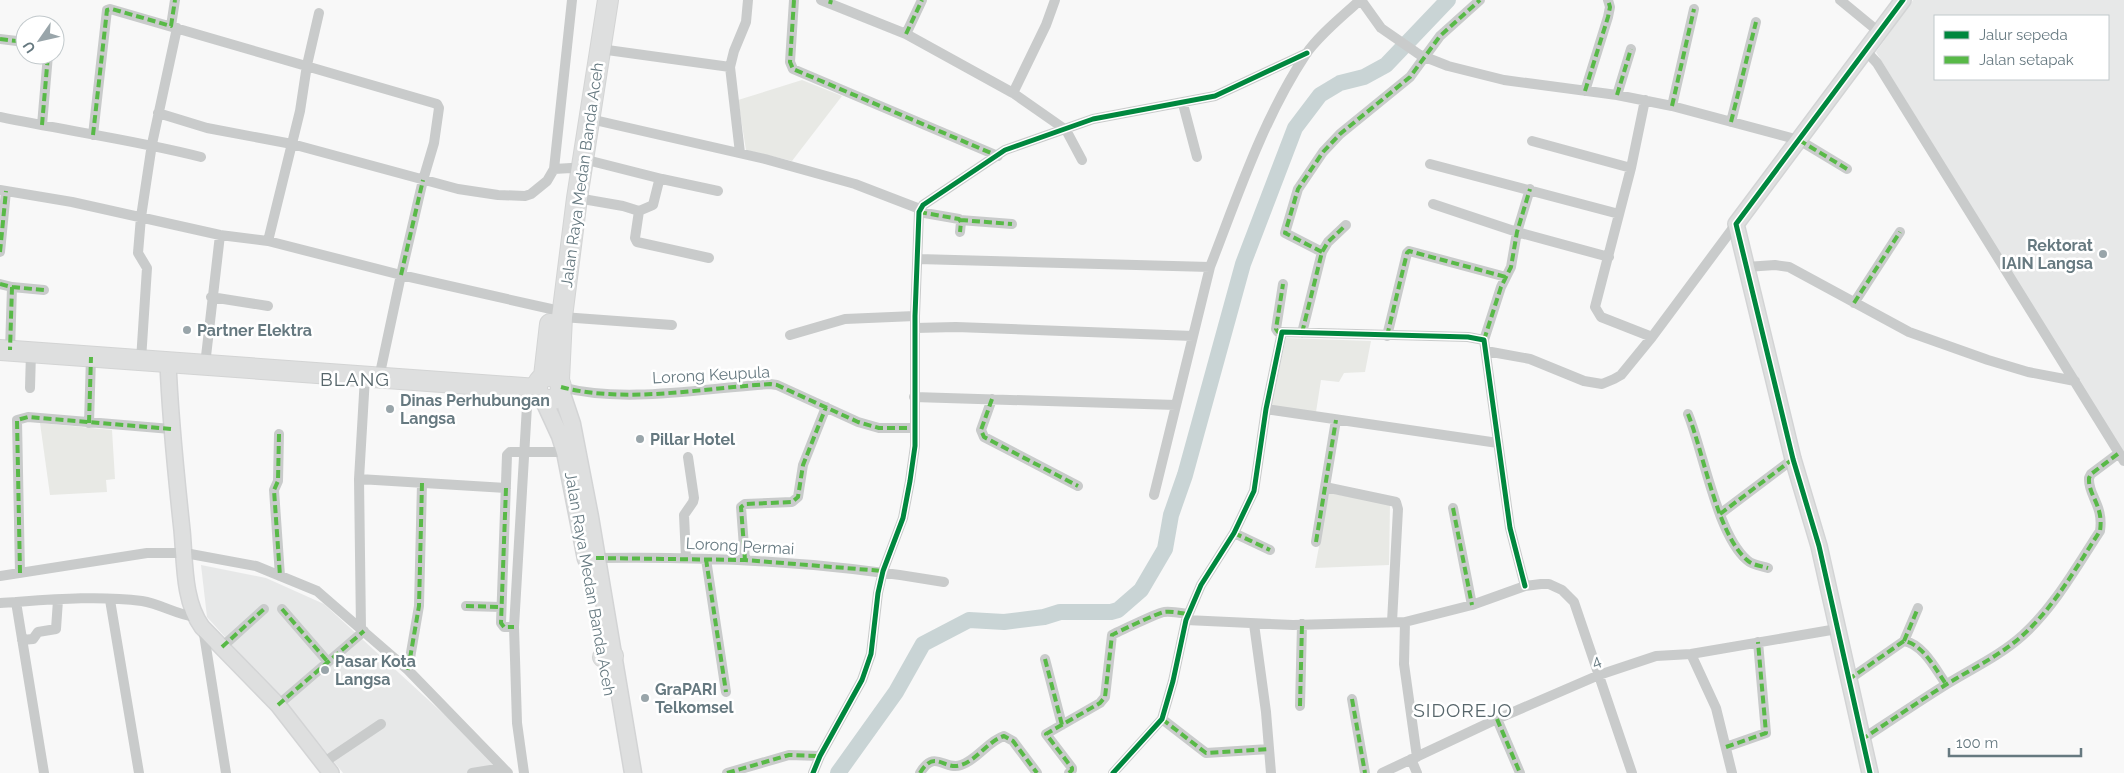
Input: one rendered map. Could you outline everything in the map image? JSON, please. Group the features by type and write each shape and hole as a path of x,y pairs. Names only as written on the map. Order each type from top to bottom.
{"highway":[{"name":"Jalan Raya Medan Banda Aceh","path":"548,387 572,166 598,0"},
{"name":"Jalan Raya Medan Banda Aceh","path":"557,313 577,198 572,166 590,119 608,0"},
{"path":"5,350 372,378 548,387"}],"main road":[{"name":"Jalan Raya Medan Banda Aceh","path":"548,387 565,452 608,657 623,773"},
{"path":"548,387 572,424 596,558 608,657 633,773"}],"street":[{"path":"141,360 147,268 138,253 141,217 152,144 174,27 175,0"},
{"path":"572,0 572,166"},
{"path":"740,153 730,67 734,51 746,22 748,0"},
{"path":"794,0 790,62 793,69 998,156"},
{"path":"906,34 922,0"},
{"path":"1013,93 1046,26 1055,0"},
{"path":"1154,495 1210,267 1254,152 1277,105 1307,53 1361,0 1381,28 1423,56 1448,66 1504,80 1617,95 1672,106 1799,140 1847,169"},
{"path":"1322,252 1285,234 1298,189 1323,152 1340,134 1410,77 1423,56 1440,36 1480,0"},
{"path":"1585,91 1608,17 1610,8 1608,0"},
{"path":"1840,0 1879,32"},
{"path":"1283,284 1276,329 1278,332 1387,336 1468,336 1485,345 1530,359 1584,381 1602,384 1621,375 1652,337 1903,0"},
{"path":"827,1 906,34 1013,93 1066,130 1082,160"},
{"path":"93,135 107,10 112,8 436,104 439,108 434,143 423,180 401,275 372,378 359,479 363,630 278,705"},
{"path":"1672,106 1694,9"},
{"path":"268,241 292,144 319,13"},
{"path":"1731,122 1756,22"},
{"path":"0,39 15,41"},
{"path":"600,49 730,67"},
{"path":"1617,95 1631,49"},
{"path":"1861,740 1946,684 1989,660 2023,635 2051,603 2100,531 2102,520 2100,508 2091,490 2089,478 2091,474 2121,457 1877,63 1866,51"},
{"path":"813,773 820,756 862,680 871,654 878,593 883,572 902,518 916,446 914,397 915,316 920,211 932,198 1020,144 1106,116 1205,99 1307,53"},
{"path":"42,125 47,65"},
{"path":"1645,100 1620,214 1595,307 1601,317 1652,337"},
{"path":"1183,104 1196,157"},
{"path":"158,113 207,128 292,144 458,189 498,195 525,196 572,166 662,179 718,192"},
{"path":"0,117 152,144 201,157"},
{"path":"590,119 740,153 855,184 920,211 960,220 1012,224"},
{"path":"1532,142 1630,168"},
{"path":"1430,164 1620,214"},
{"path":"577,198 623,206 639,211 653,205 659,181 662,179"},
{"path":"0,252 3,190 72,202 220,235 268,241 557,313 672,324"},
{"path":"1525,586 1510,528 1485,345 1506,277 1511,267 1517,232 1530,190"},
{"path":"1432,204 1517,232 1609,256"},
{"path":"639,211 636,241 709,258"},
{"path":"960,220 960,232"},
{"path":"1736,224 1794,459 1819,546 1861,740 1870,773"},
{"path":"1302,333 1322,252 1328,242 1346,225"},
{"path":"1854,303 1900,232"},
{"path":"205,365 211,297 220,235"},
{"path":"1387,336 1409,251 1506,277"},
{"path":"918,260 1210,267"},
{"path":"1746,267 1776,265 1789,267 1909,332 1946,347 2028,372 2075,381"},
{"path":"0,284 44,290"},
{"path":"5,350 12,287"},
{"path":"211,297 268,306"},
{"path":"790,335 845,319 915,316"},
{"path":"915,328 956,327 1193,336"},
{"path":"1113,773 1162,719 1173,681 1187,617 1202,584 1234,532 1254,491 1266,409 1282,332"},
{"path":"30,388 31,352"},
{"path":"89,423 91,357"},
{"path":"168,362 171,429 188,591 199,622 226,773"},
{"name":"Lorong Keupula","path":"548,387 624,396 770,384 871,427 915,428"},
{"path":"524,773 518,723 514,627 525,452 548,387"},
{"path":"914,397 1176,405"},
{"path":"992,399 981,430 984,437 1078,486"},
{"path":"745,560 741,507 745,504 792,502 798,497 802,465 826,407"},
{"path":"1266,409 1498,443"},
{"path":"1688,414 1720,514 1733,546 1748,562 1768,568"},
{"path":"20,573 16,421 28,417 171,429"},
{"path":"1316,542 1336,420"},
{"path":"279,434 278,481 274,490 280,576"},
{"path":"514,627 504,627 501,625 506,454 510,452 565,452"},
{"path":"686,558 684,515 694,498 688,458"},
{"path":"1720,514 1794,459"},
{"path":"359,479 506,488"},
{"path":"408,670 419,606 422,483"},
{"path":"1325,487 1396,502 1398,509 1392,622"},
{"path":"1452,508 1472,606"},
{"path":"1234,532 1270,550"},
{"path":"0,576 147,553 185,553 256,566 317,591 408,670 505,770"},
{"name":"Lorong Permai","path":"596,558 745,560 883,572 944,582"},
{"path":"706,559 726,692"},
{"path":"1069,773 1072,768 1046,735 1100,703 1105,697 1112,635 1117,631 1163,612 1187,617 1254,624 1405,622 1472,606 1525,586 1549,584 1562,590 1574,602 1632,773"},
{"path":"22,640 33,639 38,632 56,629 58,600"},
{"path":"0,603 58,600 129,600 155,604 199,622 278,705 327,768 380,724"},
{"path":"110,600 139,773"},
{"path":"16,602 44,773"},
{"path":"466,606 501,607"},
{"path":"1848,680 1904,641 1918,608"},
{"path":"222,647 264,609"},
{"path":"282,609 328,662"},
{"path":"1405,622 1404,664 1417,773"},
{"path":"1254,624 1266,712 1271,773"},
{"path":"1300,706 1302,624"},
{"name":"4","path":"1382,773 1497,719 1599,675 1656,656 1691,654 1837,629"},
{"path":"1904,641 1912,643 1921,650 1946,684"},
{"path":"1726,747 1766,733 1758,642"},
{"path":"1691,654 1716,708 1732,773"},
{"path":"1045,659 1062,725"},
{"path":"1352,699 1365,773"},
{"path":"1162,719 1206,753 1269,749"},
{"path":"1497,719 1520,773"},
{"path":"920,773 926,764 936,760 953,766 962,765 1004,736 1013,741 1037,773"},
{"path":"727,773 788,755 820,756"},
{"path":"472,773 505,770"}],"shaded area":[{"path":"1913,0 2124,0 2124,455 1876,52"},
{"path":"802,80 842,96 792,161 746,150 738,100"},
{"path":"1286,338 1371,341 1365,372 1344,373 1339,382 1321,380 1316,412 1271,407"},
{"path":"40,423 112,430 115,479 106,480 107,492 50,495"},
{"path":"1329,493 1390,504 1389,565 1315,568"},
{"name":"Pasar Kota Langsa","path":"201,565 266,578 324,604 497,763 505,773 343,773 302,722 207,617"}],"waterway":[{"path":"838,773 896,692 923,644 969,620 1004,622 1044,617 1060,612 1111,612 1118,610 1141,590 1165,549 1171,515 1185,475 1243,264 1295,128 1320,95 1340,83 1364,77 1386,65 1448,0"}],"marked path":[{"path":"93,135 107,10 112,9 171,26 175,0"},
{"path":"794,0 790,62 793,69 998,156"},
{"path":"830,4 831,0"},
{"path":"906,34 922,0"},
{"path":"1322,252 1285,233 1298,189 1323,152 1340,134 1410,77 1440,36 1480,0"},
{"path":"1585,91 1608,17 1610,7 1608,0"},
{"path":"1672,106 1694,9"},
{"path":"1731,122 1756,22"},
{"path":"0,39 15,41"},
{"path":"1617,95 1631,49"},
{"path":"42,125 47,65"},
{"path":"1799,140 1847,169"},
{"path":"401,275 423,180"},
{"path":"1484,340 1501,287 1511,267 1517,232 1530,189"},
{"path":"0,252 6,191"},
{"path":"919,212 959,219 961,222 960,232"},
{"path":"960,220 1012,224"},
{"path":"1302,333 1322,252 1328,242 1346,225"},
{"path":"1854,303 1900,232"},
{"path":"1387,336 1409,251 1506,277"},
{"path":"0,284 12,287 10,350"},
{"path":"1282,332 1278,332 1276,329 1283,284"},
{"path":"12,287 44,290"},
{"path":"89,423 91,357"},
{"path":"561,387 586,392 638,395 770,384 777,385 858,422 879,428 915,428"},
{"path":"992,399 981,430 984,437 1078,486"},
{"path":"745,560 741,507 745,504 792,502 798,497 803,465 826,407"},
{"path":"1688,414 1712,492 1727,532 1749,562 1768,568"},
{"path":"20,573 17,420 28,417 171,429"},
{"path":"1316,542 1336,420"},
{"path":"279,434 278,481 274,490 280,576"},
{"path":"1861,740 1936,691 2006,649 2035,624 2065,585 2100,531 2100,514 2089,484 2089,478 2091,474 2119,453"},
{"path":"1720,514 1793,459"},
{"path":"408,670 419,606 422,483"},
{"path":"506,488 501,623 504,627 514,627"},
{"path":"1453,508 1472,605"},
{"path":"1234,533 1270,550"},
{"path":"596,558 745,560 883,571 882,575"},
{"path":"706,559 726,692"},
{"path":"466,606 501,607"},
{"path":"1904,641 1918,608"},
{"path":"222,647 264,609"},
{"path":"282,609 328,662"},
{"path":"1069,773 1072,768 1046,734 1100,703 1105,697 1112,635 1164,612 1188,614"},
{"path":"1300,706 1302,624"},
{"path":"278,705 364,631"},
{"path":"1848,680 1904,641 1911,643 1923,652 1946,684"},
{"path":"1726,747 1766,733 1758,642"},
{"path":"1045,659 1062,725"},
{"path":"1352,699 1365,773"},
{"path":"1162,719 1206,753 1269,749"},
{"path":"1497,719 1520,773"},
{"path":"920,773 930,762 935,761 955,766 967,763 998,738 1004,736 1013,741 1037,773"},
{"path":"727,773 789,755 820,756"}],"cycle path":[{"path":"1870,773 1819,546 1793,459 1736,224 1903,0"},
{"path":"813,773 820,756 862,680 871,654 878,593 883,571 903,518 915,446 915,316 919,212 923,205 1005,150 1093,119 1215,96 1307,53"},
{"path":"1113,773 1162,719 1173,681 1186,620 1201,585 1234,533 1254,491 1266,409 1282,332 1468,337 1484,340 1510,528 1525,586"}],"place":[{"name":"Rektorat IAIN Langsa","path":"2103,254"},
{"name":"Partner Elektra","path":"187,330"},
{"name":"Dinas Perhubungan Langsa","path":"390,409"},
{"name":"Pillar Hotel","path":"640,439"},
{"name":"Pasar Kota Langsa","path":"325,670"},
{"name":"GraPARI Telkomsel","path":"645,698"}],"district":[{"name":"BLANG","path":"355,379"},
{"name":"SIDOREJO","path":"1463,710"}]}
